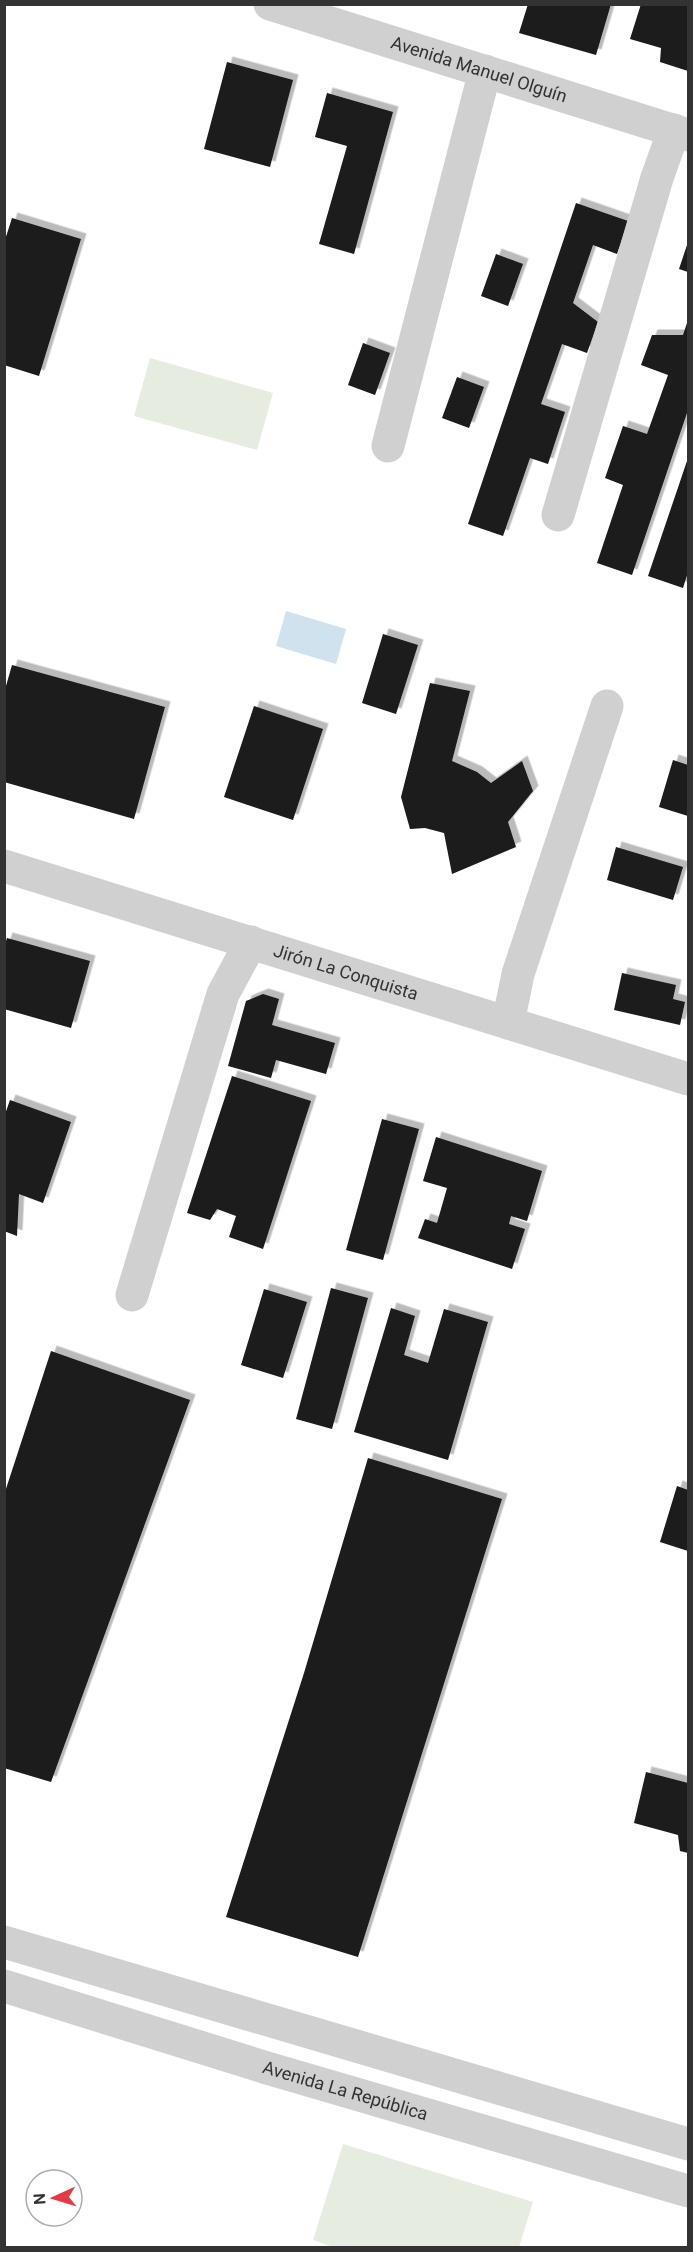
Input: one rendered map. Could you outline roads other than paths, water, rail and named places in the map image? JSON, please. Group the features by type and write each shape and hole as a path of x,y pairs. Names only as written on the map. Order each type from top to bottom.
{"street":[{"name":"Avenida Manuel Olguín","path":"270,4 681,132"},
{"path":"388,446 485,71"},
{"path":"558,515 657,178 681,132"},
{"path":"508,1023 518,974 607,706"},
{"name":"Jirón La Conquista","path":"4,866 688,1079"},
{"path":"132,1294 223,994 251,942"},
{"path":"4,1942 688,2144"},
{"name":"Avenida La República","path":"4,1986 267,2068 688,2191"}],"water":[{"path":"286,611 346,629 336,664 276,646"}]}
